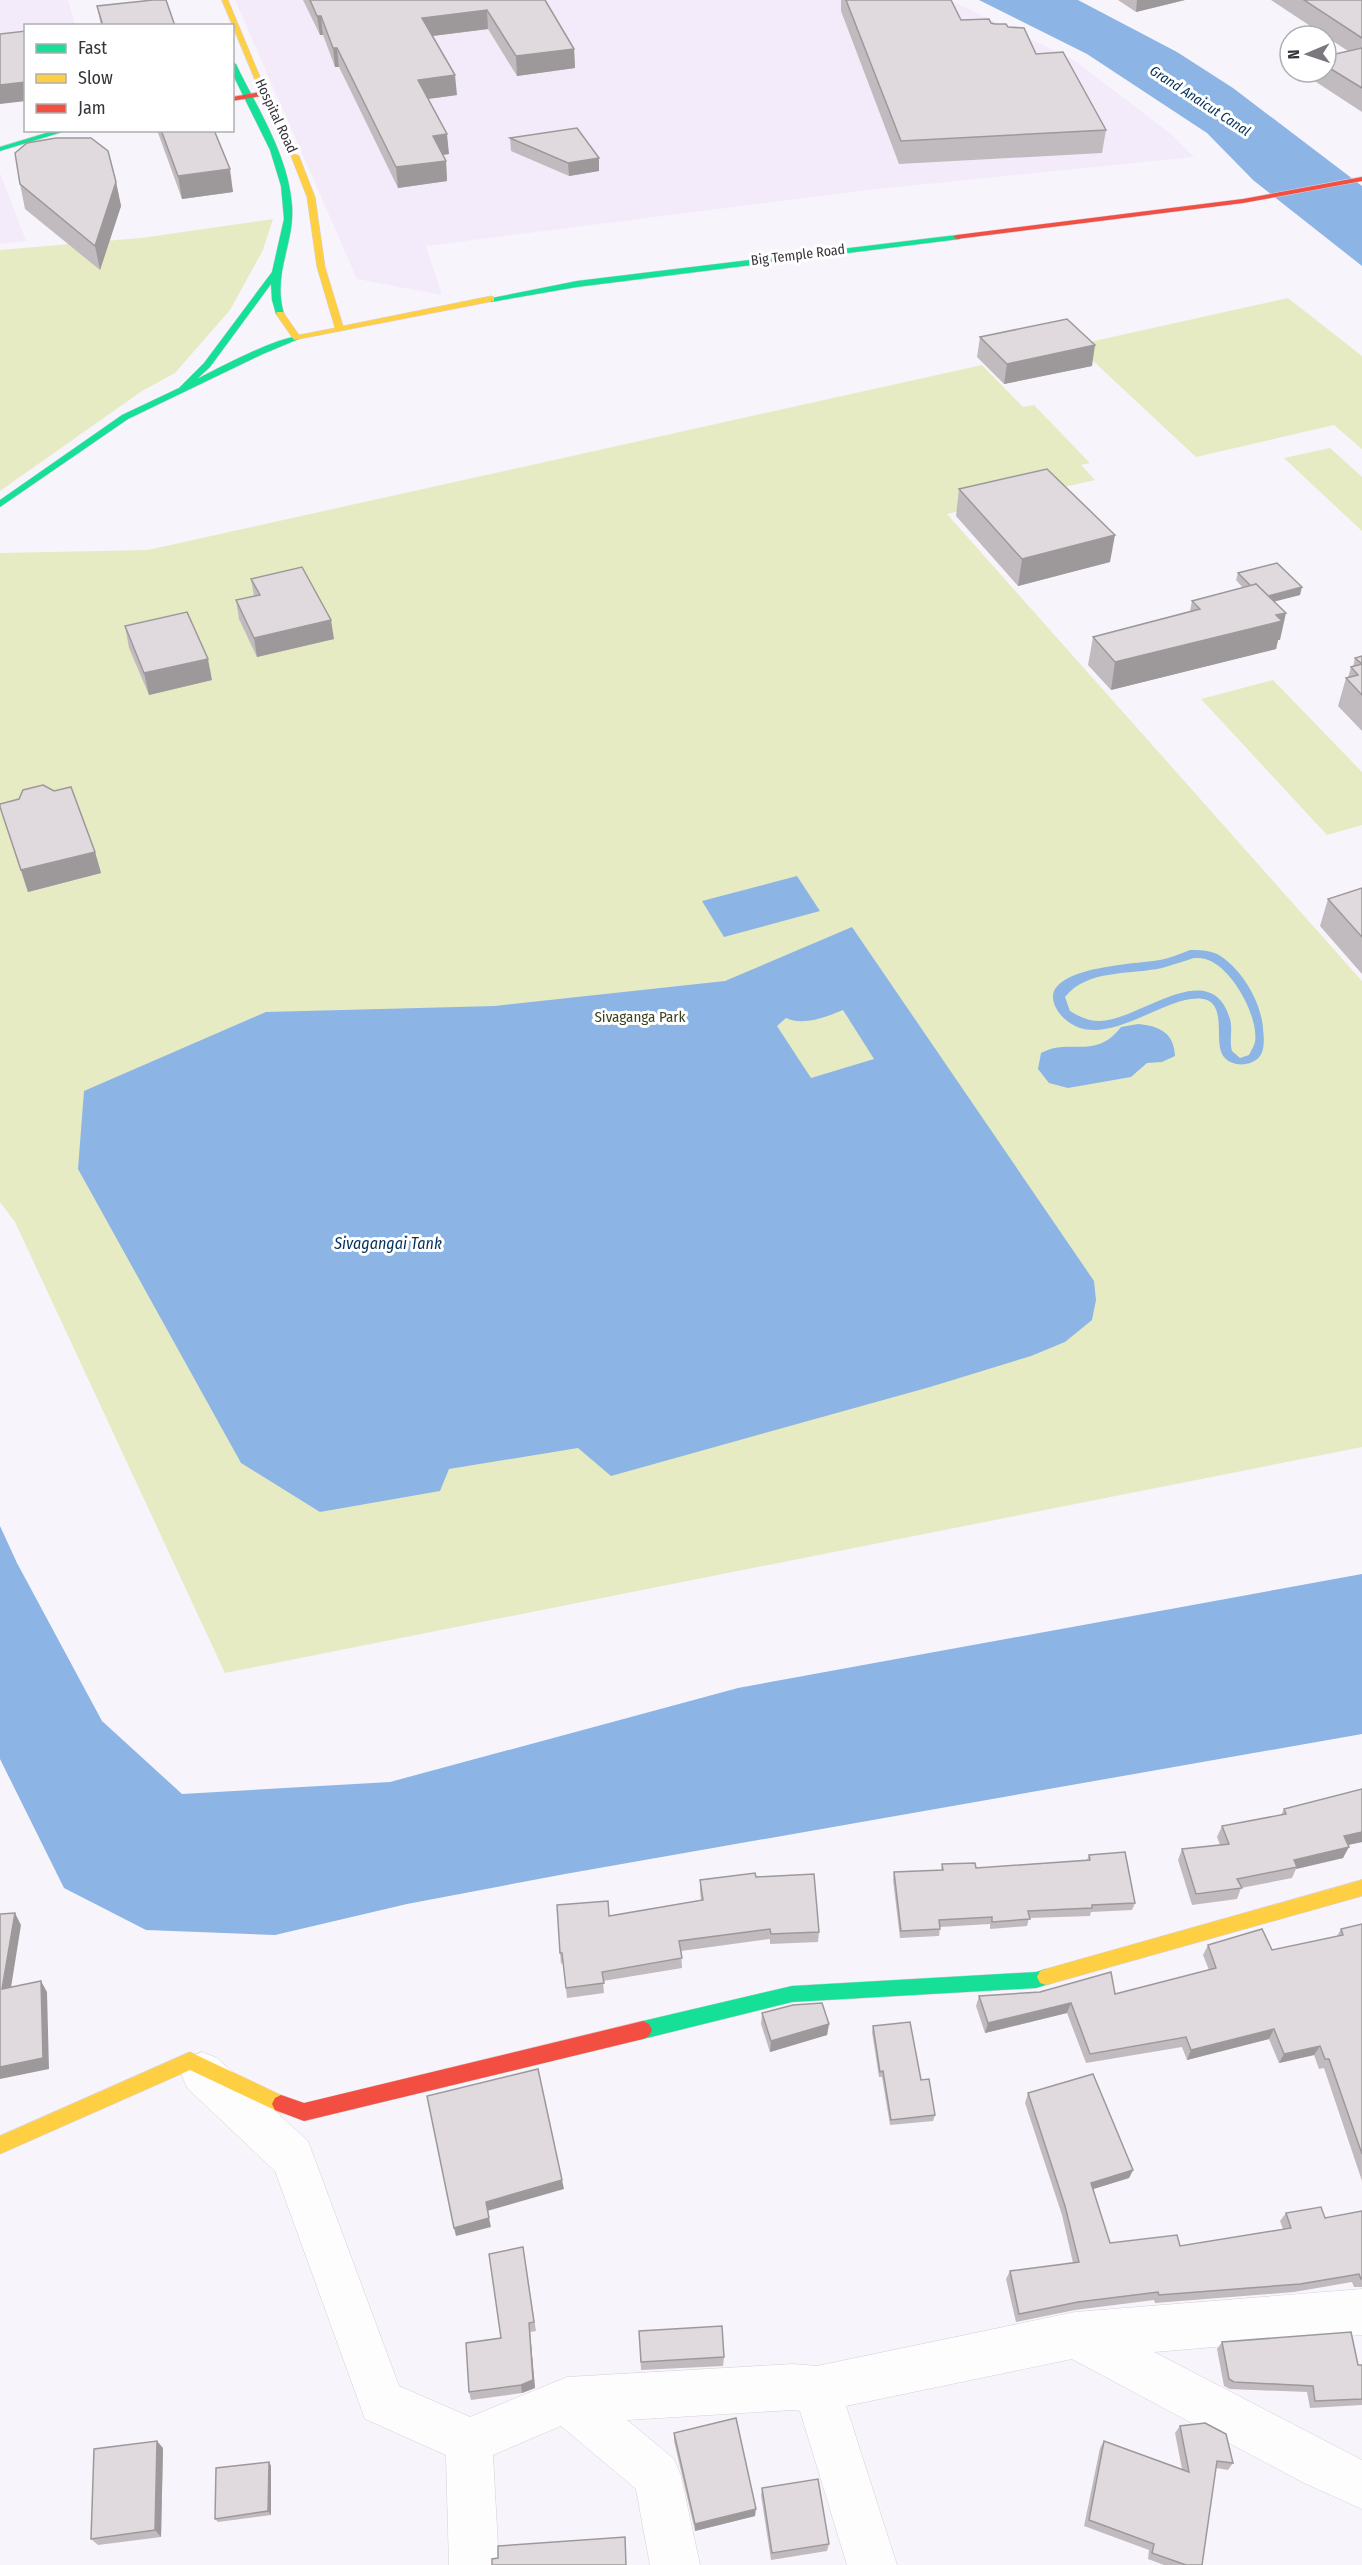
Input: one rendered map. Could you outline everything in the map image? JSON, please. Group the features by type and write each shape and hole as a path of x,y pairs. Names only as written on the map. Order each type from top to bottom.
{"main road":[{"name":"Hospital Road","path":"225,0 268,99 240,98"},
{"name":"Hospital Road","path":"234,72 240,98 268,140 281,175 290,213 289,226 274,274"},
{"path":"0,149 57,132"},
{"path":"0,138 43,135"},
{"name":"Hospital Road","path":"290,146 311,196 321,267 339,328"},
{"name":"Big Temple Road","path":"183,387 297,338 449,306 578,284 1259,198 1359,179"},
{"path":"321,267 342,293"},
{"path":"274,274 276,303 282,318 297,338"},
{"path":"0,504 125,417 183,387 207,365 274,274"},
{"path":"375,309 395,310 449,306"},
{"path":"0,2145 190,2061 299,2112 304,2112 792,1994 1036,1980 1362,1888"}],"street":[{"path":"190,2061 291,2157 382,2402 469,2441 567,2400 793,2387 817,2389 1075,2335 1362,2312"},
{"path":"1075,2335 1321,2466 1362,2485"},
{"path":"817,2389 872,2565"},
{"path":"567,2400 657,2476 675,2565"},
{"path":"469,2441 474,2565"}],"shaded area":[{"path":"0,0 68,0 75,24 24,24 24,42 0,46"},
{"path":"235,0 950,0 1074,60 1171,134 1194,157 868,190 426,246 442,295 357,279"},
{"path":"0,173 26,241 0,244"}],"green space":[{"path":"273,219 263,250 230,310 175,373 142,391 0,491 0,250 141,238"},
{"path":"1288,298 1362,356 1362,449 1334,425 1196,457 1076,345"},
{"name":"Sivaganga Park","path":"982,365 1023,407 1034,405 1090,463 1081,465 1095,480 947,514 1362,981 1362,1447 225,1673 15,1222 0,1202 0,553 148,550"},
{"path":"1330,448 1362,477 1362,531 1284,458"},
{"path":"1273,680 1362,772 1362,825 1327,835 1201,699"}],"water":[{"name":"Grand Anaicut Canal","path":"979,0 1078,0 1177,52 1233,88 1362,186 1362,266 1253,180 1207,133 1087,54"},
{"path":"797,876 820,911 724,937 702,901"},
{"name":"Sivagangai Tank","path":"852,927 1094,1281 1096,1300 1092,1320 1065,1342 1031,1356 930,1387 611,1476 578,1448 449,1469 440,1491 320,1512 241,1463 78,1169 84,1091 266,1012 495,1006 725,981","holes":["843,1010 874,1059 811,1078 777,1026 786,1018 807,1021"]},
{"path":"1190,950 1217,954 1234,968 1249,987 1262,1019 1263,1050 1256,1060 1247,1064 1237,1064 1224,1057 1219,1040 1216,1010 1212,1003 1204,999 1177,1002 1112,1028 1095,1030 1080,1028 1066,1020 1054,1004 1053,997 1057,987 1067,979 1081,973 1117,965 1160,960","holes":["1194,958 1206,959 1217,965 1242,995 1253,1020 1255,1032 1255,1042 1249,1055 1240,1058 1232,1051 1230,1019 1221,1000 1207,992 1191,991 1173,995 1116,1018 1100,1021 1084,1018 1070,1011 1065,997 1085,982 1097,977 1162,968"]},
{"path":"1138,1024 1159,1029 1169,1036 1175,1056 1162,1062 1147,1063 1131,1077 1068,1088 1049,1083 1038,1069 1041,1053 1062,1047 1092,1046 1102,1043 1121,1027"},
{"path":"0,1526 17,1563 102,1721 182,1794 390,1782 738,1688 1362,1574 1362,1734 565,1874 407,1904 275,1935 146,1930 64,1888 0,1759"}],"building":[{"path":"166,0 174,24 102,24 97,6"},
{"path":"310,0 545,0 574,49 516,56 487,10 422,18 455,75 418,80 447,134 433,136 446,161 396,167 337,48 333,48 321,16 317,16"},
{"path":"846,0 951,0 961,20 989,19 991,23 1024,28 1036,54 1063,52 1106,130 901,141"},
{"path":"1304,0 1362,0 1362,38"},
{"path":"24,31 24,82 0,85 0,34"},
{"path":"1362,48 1362,88 1338,73 1338,53"},
{"path":"577,128 599,158 568,163 510,138"},
{"path":"162,132 215,132 230,169 178,176"},
{"path":"56,138 91,138 108,151 116,182 95,246 20,184 15,153 27,143"},
{"path":"1067,319 1095,345 1007,364 980,337"},
{"path":"1047,469 1115,535 1022,559 959,489"},
{"path":"1277,563 1302,587 1268,596 1256,584 1251,586 1238,573"},
{"path":"302,567 331,620 254,638 236,600 260,595 251,579"},
{"path":"1256,584 1286,613 1276,615 1282,621 1115,662 1093,637 1200,609 1192,601"},
{"path":"187,612 208,659 144,673 125,626"},
{"path":"1362,656 1362,664 1355,658"},
{"path":"1362,664 1362,695 1346,678 1358,675 1351,667"},
{"path":"43,785 54,791 71,787 95,852 21,870 0,804 19,799 23,790"},
{"path":"1362,888 1362,937 1328,899"},
{"path":"1362,1789 1362,1832 1344,1836 1349,1847 1294,1860 1297,1867 1237,1879 1242,1888 1196,1894 1182,1849 1229,1844 1222,1826 1286,1814 1284,1809"},
{"path":"1125,1852 1135,1903 1028,1911 1030,1919 992,1922 992,1917 939,1920 940,1929 901,1931 894,1872 943,1870 942,1864 975,1863 976,1868 1090,1860 1089,1855"},
{"path":"755,1873 756,1877 814,1874 819,1932 771,1934 770,1929 679,1941 682,1958 602,1972 604,1983 566,1988 562,1953 560,1953 557,1905 608,1901 609,1916 703,1900 700,1880"},
{"path":"15,1913 2,1989 41,1981 43,2058 0,2067 0,1914"},
{"path":"1362,1924 1362,2154 1329,2059 1325,2059 1320,2046 1284,2054 1274,2029 1191,2050 1186,2037 1090,2054 1071,2003 988,2023 979,1996 1040,1992 1111,1972 1115,1994 1216,1968 1208,1945 1262,1929 1272,1950 1343,1935 1341,1929"},
{"path":"822,2003 829,2024 771,2041 762,2013 793,2005"},
{"path":"910,2022 921,2080 929,2079 935,2115 891,2120 873,2026"},
{"path":"538,2069 562,2180 486,2202 489,2218 454,2228 427,2096"},
{"path":"1093,2074 1133,2170 1091,2183 1110,2243 1177,2235 1180,2246 1291,2228 1286,2213 1321,2207 1325,2218 1362,2211 1362,2279 1359,2274 1300,2284 1159,2295 1158,2292 1078,2302 1019,2314 1010,2271 1079,2262 1065,2206 1028,2093"},
{"path":"523,2247 534,2322 529,2323 533,2380 521,2385 469,2392 466,2343 501,2338 489,2254"},
{"path":"722,2326 724,2357 641,2362 639,2331"},
{"path":"1351,2332 1358,2365 1362,2365 1362,2399 1315,2401 1313,2386 1234,2382 1229,2379 1222,2342"},
{"path":"736,2418 756,2509 695,2524 674,2433"},
{"path":"1205,2423 1226,2434 1233,2463 1217,2461 1202,2565 1186,2565 1152,2553 1154,2544 1089,2520 1104,2441 1189,2472 1180,2426"},
{"path":"157,2441 155,2530 91,2539 94,2449"},
{"path":"269,2462 268,2511 215,2519 216,2468"},
{"path":"818,2479 829,2544 772,2553 762,2488"},
{"path":"625,2537 626,2565 492,2565 492,2559 498,2558 498,2546"}],"traffic: fast":[{"path":"234,68 274,150 285,186 288,219 275,287 280,314"},
{"path":"0,149 59,132"},
{"path":"491,299 577,284 957,237"},
{"path":"183,387 207,365 274,274"},
{"path":"0,504 125,417 260,352 297,338"},
{"path":"643,2030 792,1994 1036,1980 1046,1977"}],"traffic: slow":[{"path":"225,0 260,82"},
{"path":"295,156 311,197 321,267 339,328"},
{"path":"280,314 297,338 491,299"},
{"path":"1046,1977 1362,1888"},
{"path":"0,2145 190,2061 281,2104"}],"traffic: jam":[{"path":"234,99 265,93"},
{"path":"957,237 1243,201 1362,179"},
{"path":"281,2104 304,2112 643,2030"}]}
